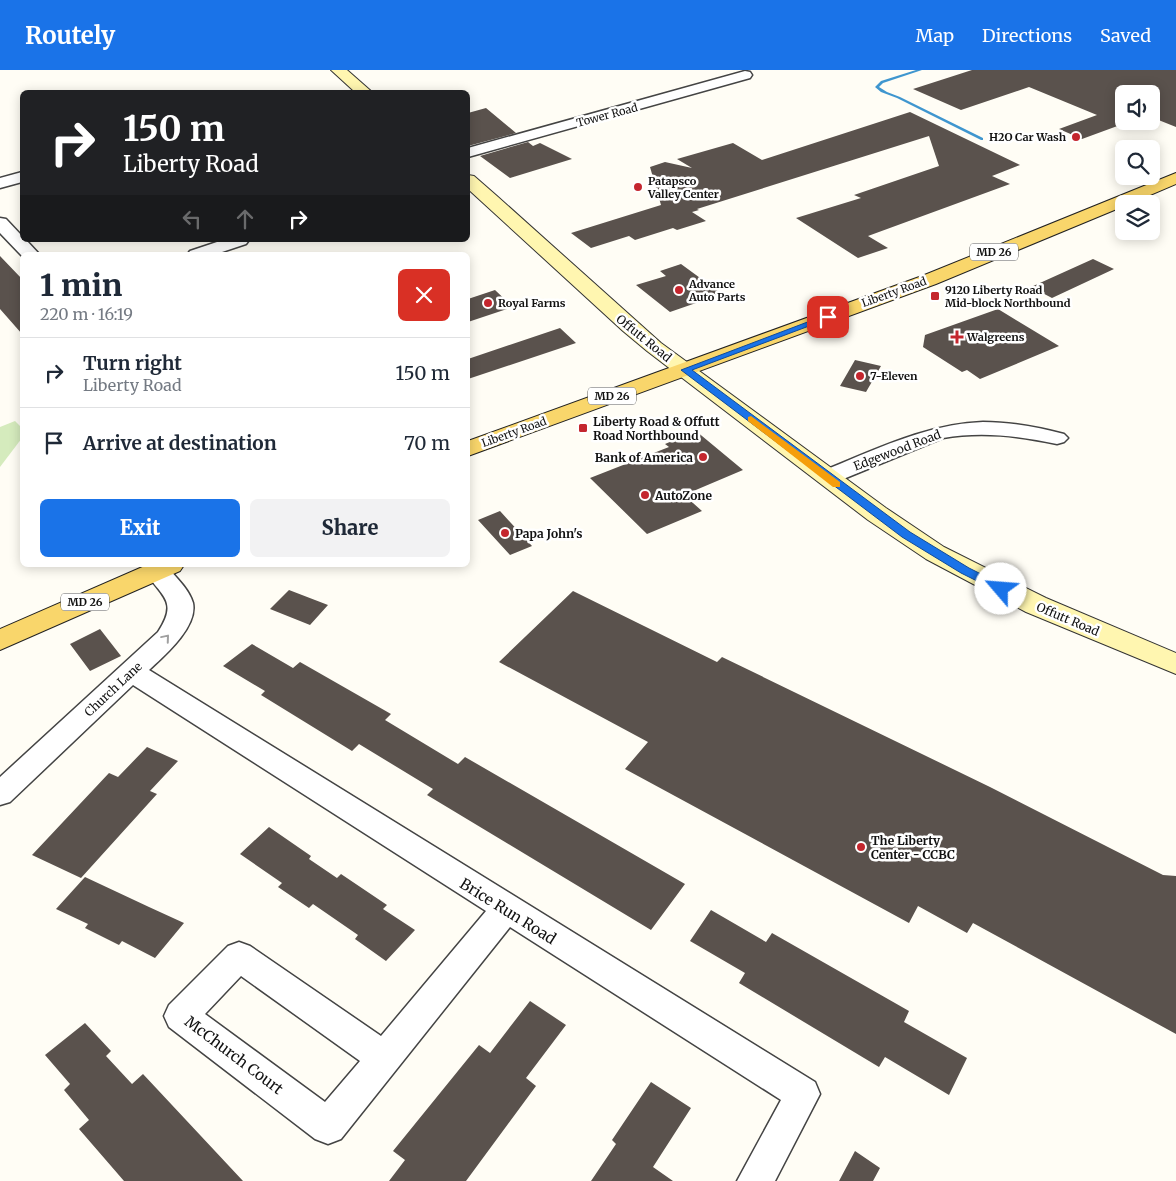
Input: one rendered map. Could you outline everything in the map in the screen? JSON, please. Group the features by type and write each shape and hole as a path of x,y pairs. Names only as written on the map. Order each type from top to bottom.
{"main road":[{"name":"Liberty Road","path":"470,445 685,370 929,280 1176,178"},
{"name":"MD 26","path":"0,640 164,568"}],"street":[{"path":"338,70 362,90"},
{"name":"Tower Road","path":"470,152 745,75"},
{"path":"0,183 20,178"},
{"name":"Offutt Road","path":"470,182 539,242 617,316 685,370 906,535 965,570 1036,605 1176,664"},
{"path":"0,223 28,252"},
{"path":"205,252 234,242"},
{"name":"Edgewood Road","path":"828,478 938,433 956,428 999,427 1057,438"},
{"name":"Church Lane","path":"0,794 132,672 166,638 177,623 182,610 164,568"},
{"name":"Brice Run Road","path":"132,672 506,909 803,1094 755,1181"},
{"name":"McChurch Court","path":"384,1058 239,956 181,1016 328,1126 384,1058 506,909"}],"green space":[{"path":"15,421 20,426 20,441 0,467 0,427"}],"building":[{"path":"972,70 1176,70 1176,127 1160,121 1160,85 1115,85 1115,127 1082,139 1059,129 1097,115 1029,87 961,110 913,89"},
{"path":"486,108 516,133 470,145 470,112"},
{"path":"910,112 1020,165 992,176 1010,184 868,236 888,248 858,258 796,218 861,198 854,195 939,166 929,136 697,209 699,210 692,212 706,221 677,230 673,228 635,240 629,236 591,248 571,233 661,205 650,167 665,162 692,168 677,159 733,143 762,160"},
{"path":"528,142 533,146 540,143 572,159 510,178 480,156"},
{"path":"0,256 20,277 20,332 0,309"},
{"path":"1093,259 1114,269 1052,298 1031,287"},
{"name":"Advance Auto Parts","path":"681,264 722,294 670,312 636,285 666,276 660,271"},
{"name":"Royal Farms","path":"495,290 513,307 470,321 470,298"},
{"name":"Walgreens","path":"998,309 1059,346 980,379 967,370 962,372 923,347 925,335"},
{"name":"Royal Farms","path":"560,328 576,343 470,378 470,358"},
{"name":"7-Eleven","path":"855,360 881,366 866,392 840,386"},
{"path":"696,431 743,470 684,495 702,511 647,534 590,478 669,447 665,444"},
{"name":"Papa John's","path":"500,511 532,546 510,555 478,520"},
{"path":"289,590 328,605 310,625 270,609"},
{"path":"573,591 717,662 722,657 990,787 1163,875 1176,876 1176,1034 973,923 967,933 918,906 909,923 625,769 648,742 499,662"},
{"path":"100,629 121,656 90,671 70,644"},
{"path":"252,644 293,668 300,662 391,714 385,720 458,764 465,757 685,884 651,930 427,795 433,789 359,744 352,751 261,695 265,691 223,666"},
{"path":"147,747 178,761 150,791 157,794 81,878 32,855 109,773 118,777"},
{"path":"269,827 311,856 309,859 337,878 341,874 387,905 383,909 415,930 386,961 355,939 358,935 313,904 309,908 278,887 282,883 240,854"},
{"path":"85,877 184,923 155,958 122,941 119,945 85,928 88,924 56,909"},
{"path":"711,910 766,942 772,933 909,1011 904,1022 967,1058 949,1095 885,1057 879,1067 739,983 745,973 690,941"},
{"path":"530,1001 566,1025 526,1078 536,1086 466,1181 389,1181 405,1160 393,1151 479,1045 490,1053"},
{"path":"85,1023 111,1051 106,1056 132,1084 143,1074 243,1181 124,1181 79,1129 89,1120 64,1090 70,1084 45,1055"},
{"path":"651,1082 691,1108 653,1167 673,1181 591,1181 616,1144 612,1140"},
{"path":"855,1151 880,1168 873,1181 839,1181"}],"waterway":[{"path":"920,70 882,82 877,87 885,93 982,139"}],"slow traffic":[{"path":"751,419 837,484"}],"place":[{"name":"H2O Car Wash","path":"1076,137"},
{"name":"Patapsco Valley Center","path":"638,187"},
{"name":"Advance Auto Parts","path":"679,290"},
{"name":"9120 Liberty Road Mid-block Northbound","path":"935,296"},
{"name":"Royal Farms","path":"488,303"},
{"name":"Walgreens","path":"957,337"},
{"name":"7-Eleven","path":"860,376"},
{"name":"Liberty Road & Offutt Road Northbound","path":"583,428"},
{"name":"Bank of America","path":"703,457"},
{"name":"AutoZone","path":"645,495"},
{"name":"Papa John's","path":"505,533"},
{"name":"The Liberty Center - CCBC","path":"861,847"}],"route":[{"path":"828,317 685,370 906,535 1001,589"}]}
